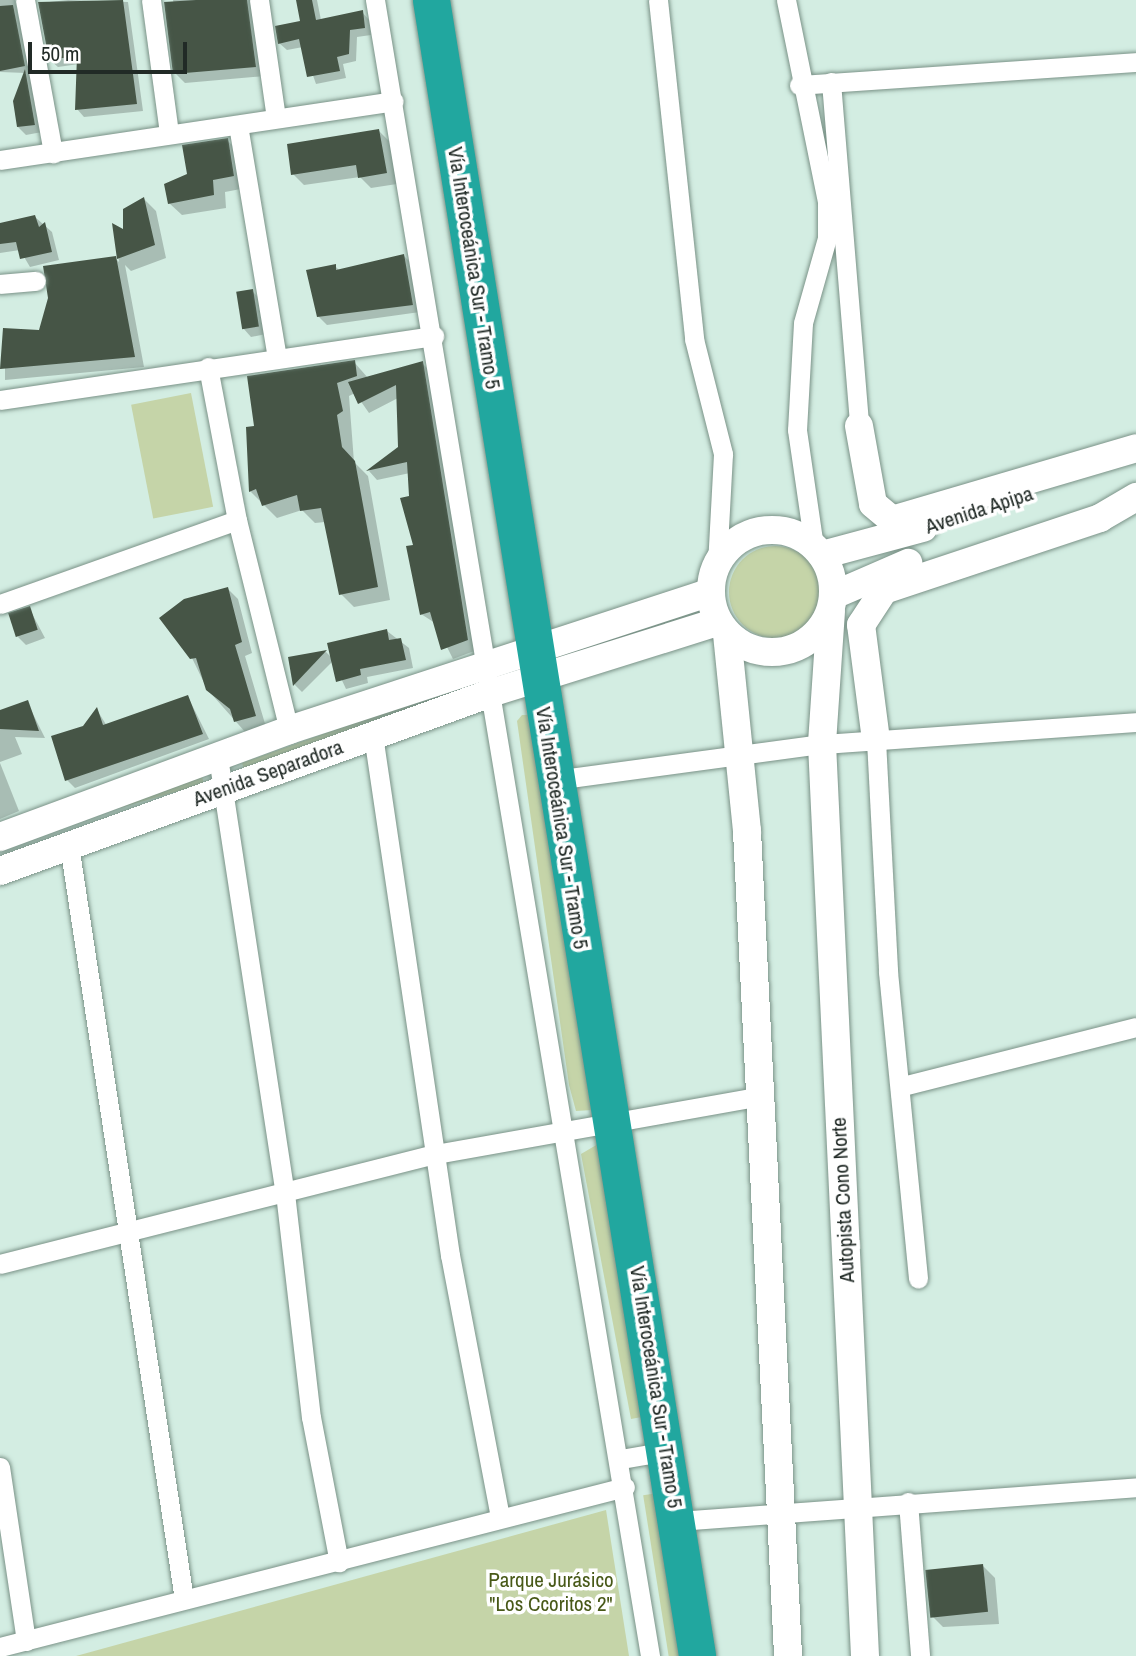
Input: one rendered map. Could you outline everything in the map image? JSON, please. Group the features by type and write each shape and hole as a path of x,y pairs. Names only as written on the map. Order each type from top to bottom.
{"highway":[{"name":"Vía Interoceánica Sur - Tramo 5","path":"430,0 608,1121 667,1451 697,1656"}],"main road":[{"path":"859,426 873,504 892,520 1136,448"},
{"name":"Avenida Apipa","path":"818,551 1136,461"},
{"name":"Avenida Apipa","path":"832,603 863,578 1136,489"},
{"path":"876,740 861,625 884,590 1100,518 1136,497"},
{"path":"535,665 723,628 754,651 786,652 814,637 832,603 818,551 789,532 761,531 735,542 716,564 710,592 723,628 741,754 755,1097 788,1656"},
{"path":"535,665 710,592"},
{"name":"Autopista Cono Norte","path":"832,603 822,744 860,1506 855,1545 864,1656"},
{"name":"Avenida Separadora","path":"0,838 289,730 488,662 535,665"},
{"name":"Avenida Separadora","path":"0,871 494,692 535,665"}],"street":[{"path":"25,0 53,153"},
{"path":"151,0 169,133"},
{"path":"259,0 276,118"},
{"path":"375,0 494,692 560,1128 621,1459 650,1656"},
{"path":"658,0 694,339 723,454 716,564"},
{"path":"786,0 799,85 827,201 827,238 803,323 797,430 818,551"},
{"path":"799,85 1136,62"},
{"path":"831,82 859,426"},
{"path":"0,160 394,101"},
{"path":"238,125 277,359"},
{"path":"0,284 36,281"},
{"path":"0,400 208,367 433,336"},
{"path":"208,367 237,520 289,730"},
{"path":"0,602 237,520"},
{"path":"555,780 822,744 1136,722"},
{"path":"373,735 436,1154 500,1518"},
{"path":"876,740 888,972 903,1086 918,1279"},
{"path":"218,757 227,787 285,1193 312,1417 339,1562"},
{"path":"69,845 184,1599"},
{"path":"903,1086 1136,1027"},
{"path":"0,1264 436,1154 560,1128 755,1097"},
{"path":"621,1459 667,1451"},
{"path":"0,1466 26,1641"},
{"path":"0,1647 625,1487"},
{"path":"677,1521 779,1511 1136,1487"},
{"path":"908,1503 920,1656"}],"green space":[{"path":"191,393 213,507 153,519 131,405"},
{"path":"766,546 784,546 801,553 814,566 821,583 821,601 814,618 801,631 784,638 766,638 749,631 736,618 729,601 729,583 736,566 749,553"},
{"path":"461,685 463,693 244,769 242,763"},
{"path":"522,715 530,715 592,1110 576,1111 569,1085 517,721"},
{"path":"202,777 204,784 0,842 0,835"},
{"path":"598,1144 647,1416 631,1419 581,1154"},
{"path":"658,1493 684,1656 669,1656 643,1495"},
{"name":"Parque Jurásico \"Los Ccoritos 2\"","path":"606,1510 629,1656 76,1656"}],"building":[{"path":"123,0 137,104 75,110 77,56 49,60 38,2"},
{"path":"247,0 256,67 173,74 164,2"},
{"path":"296,0 312,0 316,20 363,10 365,28 350,30 349,54 337,57 340,71 307,77 299,39 278,44 275,26 300,21"},
{"path":"13,5 25,66 0,71 0,6"},
{"path":"25,69 35,125 17,127 13,101"},
{"path":"379,129 387,173 358,178 356,165 291,175 287,144"},
{"path":"228,138 234,176 213,180 214,195 168,204 164,184 187,174 182,145"},
{"path":"144,197 155,245 117,259 112,223 123,229 123,209"},
{"path":"35,215 39,227 45,222 52,252 20,259 16,242 0,244 0,223"},
{"path":"404,254 413,305 317,317 306,270 336,264 336,270"},
{"path":"116,256 135,357 0,369 3,328 39,330 48,298 43,266"},
{"path":"253,289 259,327 242,329 236,292"},
{"path":"355,360 357,376 337,383 343,411 337,415 342,447 355,461 378,587 339,595 321,508 300,511 297,495 262,506 256,489 249,492 246,427 254,426 247,376"},
{"path":"423,361 468,640 441,650 430,612 420,615 406,546 413,545 400,498 409,496 407,462 366,471 398,447 396,385 358,404 348,382"},
{"path":"228,587 242,642 235,645 256,716 234,722 230,709 206,690 196,658 190,659 159,618 184,599"},
{"path":"30,606 38,630 16,637 8,613"},
{"path":"387,629 389,640 401,638 406,660 360,669 361,675 336,682 327,643"},
{"path":"327,650 293,686 288,657"},
{"path":"188,695 203,734 65,781 51,736 83,726 97,707 103,725"},
{"path":"28,700 39,731 0,729 0,710"},
{"path":"983,1564 988,1612 930,1618 925,1570"}]}
